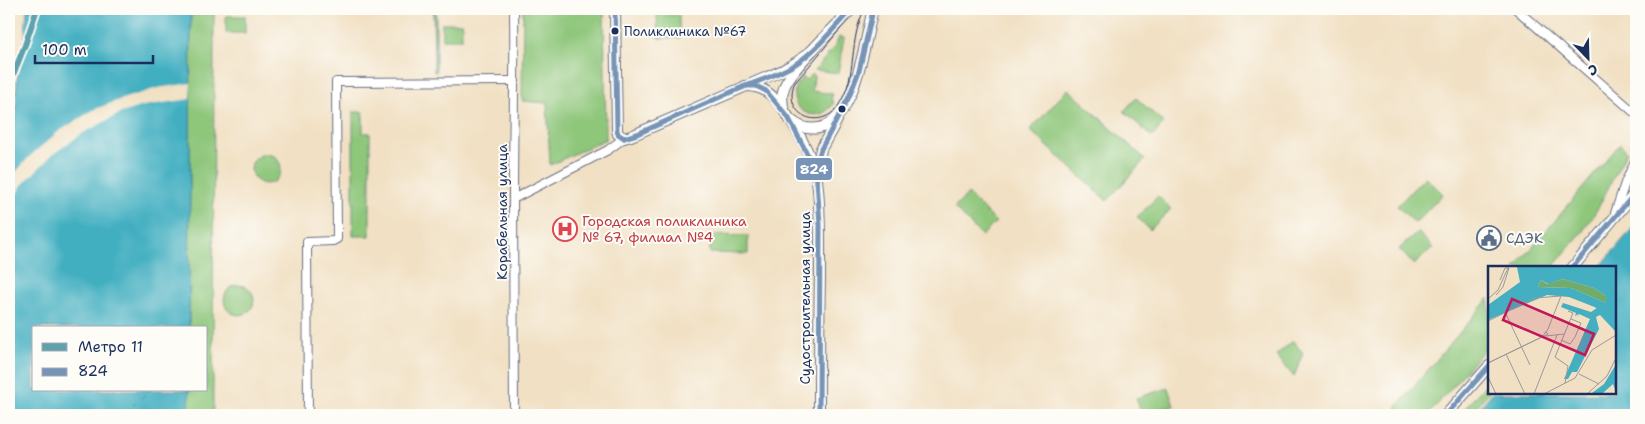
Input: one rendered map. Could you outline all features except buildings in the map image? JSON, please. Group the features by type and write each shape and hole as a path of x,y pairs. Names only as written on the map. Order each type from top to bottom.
{"street":[{"name":"Корабельная улица","path":"514,9 514,415"},
{"path":"614,9 617,130 618,134 624,138"},
{"path":"817,180 810,157 786,114 782,101 783,89 786,82 814,49 852,9"},
{"path":"1516,9 1636,114"},
{"path":"817,180 818,159 821,149 849,97 859,71 871,11"},
{"path":"513,199 608,150 624,138 781,71 814,49"},
{"path":"308,415 307,242 333,241 337,239 336,82 515,81"},
{"path":"745,86 756,86 766,91 797,125 805,128 815,129 824,127 840,115"},
{"path":"1613,220 1625,182 1636,159"},
{"name":"Судостроительная улица","path":"817,180 820,225 819,415"},
{"path":"1574,266 1636,190 1630,188 1625,182"},
{"path":"1446,415 1488,367"}],"green space":[{"path":"191,9 214,9 213,415 189,415 189,392 208,392 208,326 189,326"},
{"path":"433,9 436,9 436,72 434,72"},
{"path":"523,9 604,9 606,139 550,165 547,103 522,101"},
{"path":"657,15 679,15 680,38 658,38"},
{"path":"226,16 245,16 245,33 226,33"},
{"path":"442,23 462,23 462,39 442,39"},
{"path":"839,37 844,38 838,73 815,70 835,46"},
{"path":"812,74 814,76 812,91 833,94 831,100 834,102 828,110 821,114 813,115 800,109 795,103 794,95 797,84 803,77 806,80"},
{"path":"1068,89 1145,159 1107,201 1030,130"},
{"path":"1136,98 1164,123 1152,137 1124,111"},
{"path":"353,112 363,112 363,133 370,133 370,236 353,236"},
{"path":"1620,144 1627,151 1598,208 1583,231 1554,266 1517,266"},
{"path":"266,154 272,155 280,163 280,175 272,183 266,184 260,183 252,175 251,169 252,163 260,155"},
{"path":"1425,177 1443,194 1415,223 1397,206"},
{"path":"968,194 996,222 982,236 954,208"},
{"path":"1158,196 1171,209 1150,230 1137,217"},
{"path":"1418,232 1433,248 1414,265 1399,249"},
{"path":"710,235 748,236 748,254 710,253"},
{"path":"239,285 245,286 253,294 253,306 245,314 239,315 233,314 225,306 224,300 225,294 233,286"},
{"path":"1488,299 1488,345 1428,415 1390,415"},
{"path":"1293,341 1303,353 1294,377 1276,355"},
{"path":"1488,382 1488,393 1469,415 1459,415"},
{"path":"1168,388 1174,406 1142,415 1136,398"}],"water":[{"path":"27,9 191,9 189,326 32,326 32,392 189,392 189,415 9,415 9,147 16,112 17,78 24,49"},
{"path":"1636,224 1636,415 1473,415 1491,394 1615,394 1615,266 1601,266"}],"pier":[{"path":"191,83 190,99 143,106 121,113 83,133 53,154 22,185 9,205 9,180 29,157 58,132 93,110 122,99 158,88"}],"ferry route":[{"path":"127,415 129,409 148,392"}],"tram line":[{"path":"857,9 794,84 792,95 794,105 806,117 814,119 823,118 839,105 849,82 856,32 865,9"}],"metro line":[{"name":"11","path":"9,85 37,9"}],"transit line":[{"name":"824","path":"615,9 617,130 618,134 624,138"},
{"name":"824","path":"737,90 797,63 819,45 852,9"},
{"name":"824","path":"817,182 818,159 821,149 849,97 859,71 872,15 869,9"},
{"name":"824","path":"624,138 745,86 756,86 766,91 788,117 814,167 817,180 820,225 819,415"},
{"name":"824","path":"1574,266 1636,192"},
{"name":"824","path":"1446,415 1488,367"}],"place":[{"name":"Поликлиника №67","path":"615,31"},
{"name":"Городская поликлиника № 67, филиал №4","path":"565,229"},
{"name":"СДЭК","path":"1489,238"}]}
